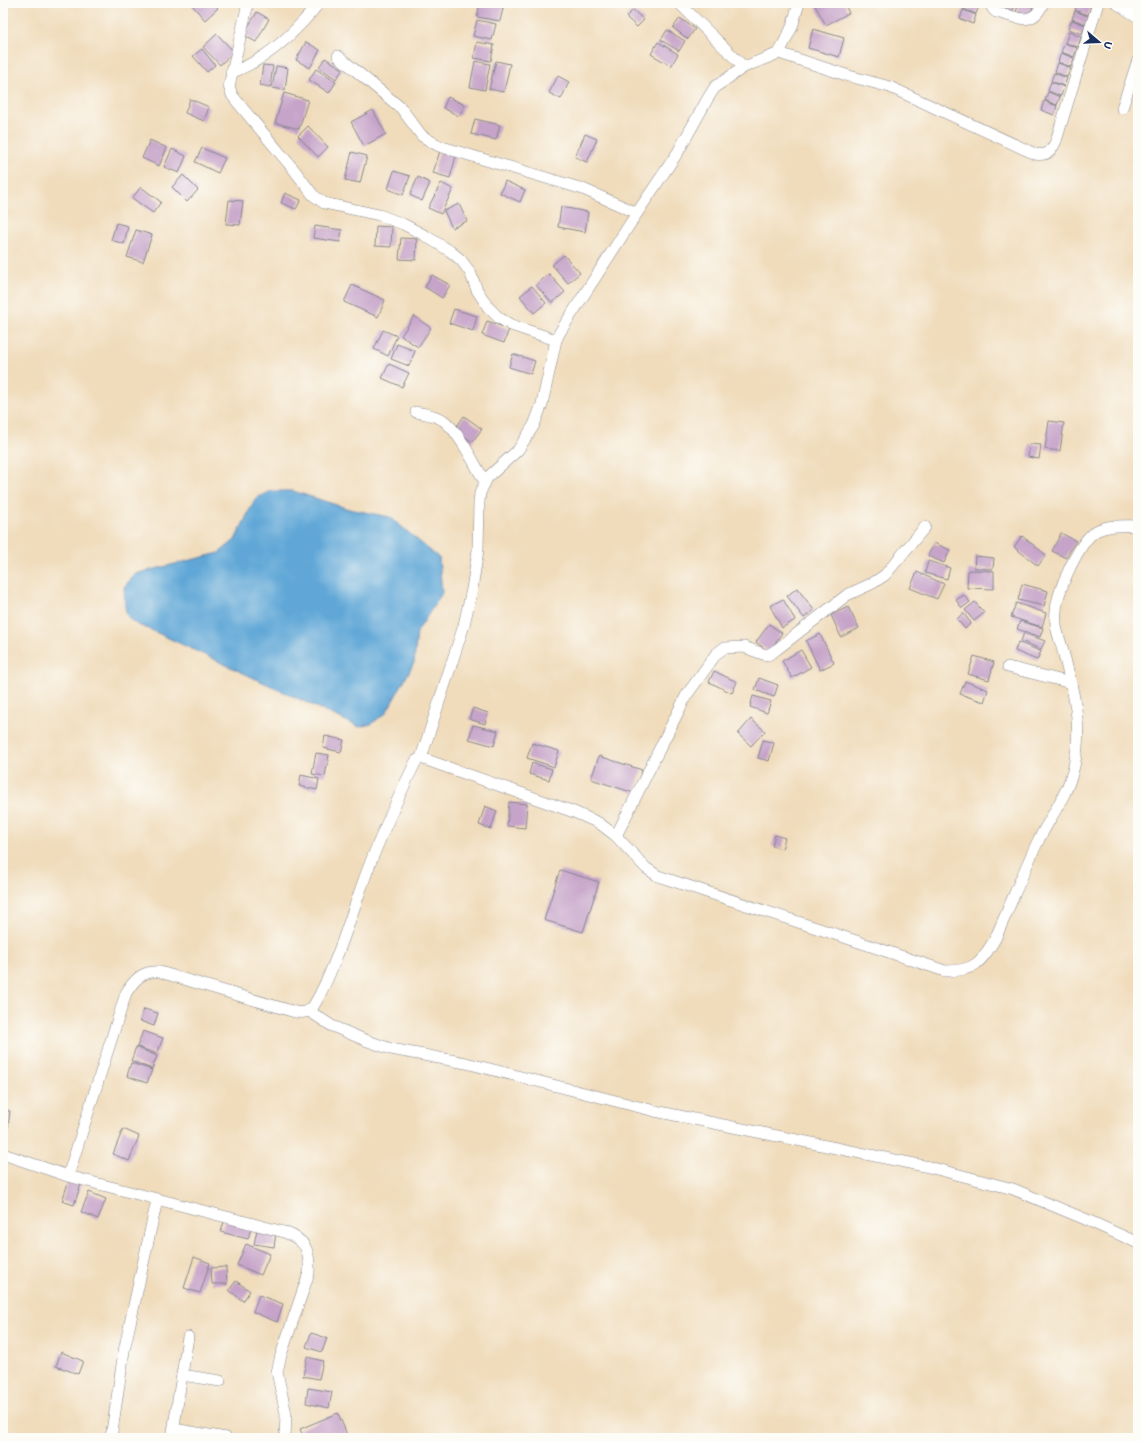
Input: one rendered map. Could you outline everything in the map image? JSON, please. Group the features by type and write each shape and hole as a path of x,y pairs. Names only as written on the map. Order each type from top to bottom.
{"street":[{"path":"248,3 231,73 229,86 232,95 313,195 324,203 379,215 403,224 424,235 450,251 461,260 470,272 477,290 488,307 499,318 511,325 556,340"},
{"path":"231,73 259,59 281,43 319,3"},
{"path":"679,3 744,67"},
{"path":"779,53 792,26 799,3"},
{"path":"990,3 996,12 1025,20 1032,18 1038,13 1043,3"},
{"path":"68,1176 126,993 132,982 140,976 148,972 160,972 295,1012 303,1013 309,1011 318,1000 333,965 368,867 396,801 416,761 421,758 464,625 472,589 478,550 479,502 485,482 490,475 518,450 534,425 542,404 556,340 560,332 678,152 715,88 744,67 779,53 849,76 890,87 1035,154 1042,155 1049,153 1056,141 1098,3"},
{"path":"1116,3 1138,17"},
{"path":"338,56 401,108 422,136 439,146 583,189 637,213"},
{"path":"1122,108 1138,60"},
{"path":"416,412 438,418 448,425 458,438 485,482"},
{"path":"421,758 574,812 599,823 616,836 646,868 658,876 945,972 961,971 976,965 986,954 995,940 1038,840 1066,789 1075,762 1078,728 1076,701 1056,627 1056,610 1070,567 1085,542 1096,532 1114,526 1138,526"},
{"path":"616,836 686,696 716,654 724,648 744,647 768,655 847,595 873,583 885,575 924,527"},
{"path":"1008,667 1071,683"},
{"path":"309,1011 332,1026 391,1048 466,1063 655,1111 929,1167 1013,1189 1138,1243"},
{"path":"3,1154 68,1176 296,1236 307,1250 310,1260 309,1272 281,1355 277,1372 286,1414 286,1438"},
{"path":"111,1438 124,1351 157,1200"},
{"path":"188,1336 173,1434 226,1438"},
{"path":"182,1375 220,1381"}],"water":[{"path":"270,491 293,491 349,509 390,517 439,558 442,593 417,632 414,663 386,713 371,724 359,727 140,626 129,619 125,609 124,587 135,574 219,553 235,540 255,499"}],"building":[{"path":"190,3 213,3 218,8 205,20"},
{"path":"480,3 504,4 500,21 477,17"},
{"path":"844,3 849,13 826,25 814,4"},
{"path":"966,3 972,3 979,6 976,14 963,9"},
{"path":"1001,3 1016,3 1013,11 1000,6"},
{"path":"1019,3 1033,7 1029,16 1016,12"},
{"path":"1078,3 1091,6 1088,15 1075,10"},
{"path":"633,10 644,20 637,27 626,17"},
{"path":"963,10 976,15 973,24 960,19"},
{"path":"1075,11 1088,16 1085,24 1072,19"},
{"path":"257,12 269,19 256,42 243,35"},
{"path":"680,18 695,29 688,39 673,28"},
{"path":"477,20 496,24 492,40 473,36"},
{"path":"1072,20 1085,25 1082,34 1068,29"},
{"path":"813,29 844,38 839,57 808,48"},
{"path":"667,30 685,41 679,51 661,40"},
{"path":"1069,32 1081,37 1078,47 1065,43"},
{"path":"217,34 234,52 220,65 203,47"},
{"path":"306,42 320,50 310,68 296,60"},
{"path":"477,42 494,45 491,61 474,58"},
{"path":"658,42 678,54 671,66 651,54"},
{"path":"1065,43 1077,48 1074,57 1061,52"},
{"path":"202,49 215,65 207,72 193,56"},
{"path":"1061,53 1074,58 1071,67 1058,62"},
{"path":"325,58 343,69 336,79 319,67"},
{"path":"475,61 490,64 485,90 470,87"},
{"path":"496,61 510,64 504,92 489,89"},
{"path":"1058,63 1071,68 1067,77 1055,72"},
{"path":"263,65 273,66 270,87 260,85"},
{"path":"276,66 288,68 285,90 272,88"},
{"path":"316,69 336,82 329,93 309,80"},
{"path":"1054,73 1067,78 1064,86 1051,81"},
{"path":"558,76 569,82 561,99 549,93"},
{"path":"1051,82 1064,87 1061,96 1048,91"},
{"path":"1048,92 1060,97 1057,105 1045,100"},
{"path":"284,93 308,100 299,129 275,123"},
{"path":"448,97 465,105 459,116 443,108"},
{"path":"190,99 209,107 204,121 185,113"},
{"path":"1044,101 1057,106 1054,115 1041,110"},
{"path":"373,110 386,134 364,146 351,122"},
{"path":"475,119 500,125 496,140 471,134"},
{"path":"308,126 328,147 318,157 298,136"},
{"path":"585,134 597,139 587,162 575,157"},
{"path":"150,140 167,148 159,166 142,158"},
{"path":"202,148 225,158 218,173 195,162"},
{"path":"172,149 186,156 179,173 164,167"},
{"path":"440,151 456,156 450,178 433,173"},
{"path":"352,152 367,156 360,183 345,180"},
{"path":"394,171 410,176 403,195 388,189"},
{"path":"183,175 198,190 187,202 172,187"},
{"path":"418,177 430,183 422,201 410,195"},
{"path":"505,181 525,190 520,202 500,193"},
{"path":"441,183 453,189 441,214 428,208"},
{"path":"141,187 161,202 153,213 132,198"},
{"path":"285,193 301,200 296,209 281,203"},
{"path":"229,200 243,201 240,225 226,224"},
{"path":"459,204 467,221 452,228 444,211"},
{"path":"561,207 588,212 585,232 558,227"},
{"path":"116,223 128,226 124,244 111,240"},
{"path":"315,226 342,230 340,242 313,238"},
{"path":"376,226 392,227 391,247 375,246"},
{"path":"136,230 152,235 143,262 127,257"},
{"path":"401,238 417,239 416,260 399,259"},
{"path":"564,255 580,273 568,283 552,265"},
{"path":"549,274 565,292 552,303 536,285"},
{"path":"432,275 450,285 442,298 425,287"},
{"path":"352,285 385,300 378,317 344,302"},
{"path":"532,286 546,303 534,313 520,296"},
{"path":"454,309 477,316 473,331 449,323"},
{"path":"414,316 431,328 418,347 401,336"},
{"path":"487,321 509,329 504,343 482,335"},
{"path":"383,330 397,336 388,356 374,349"},
{"path":"397,344 415,351 409,366 391,359"},
{"path":"513,354 535,361 531,374 509,367"},
{"path":"389,364 409,373 402,387 382,378"},
{"path":"464,416 482,429 472,442 455,429"},
{"path":"1049,421 1064,423 1060,451 1045,449"},
{"path":"1030,444 1041,445 1039,459 1028,457"},
{"path":"1061,533 1076,541 1066,558 1052,551"},
{"path":"1022,536 1046,555 1038,566 1014,547"},
{"path":"934,543 950,550 944,563 928,556"},
{"path":"975,556 994,558 993,569 974,568"},
{"path":"928,561 950,568 947,579 925,573"},
{"path":"968,570 994,571 994,589 967,588"},
{"path":"917,572 944,584 937,599 910,588"},
{"path":"1022,584 1048,591 1044,606 1018,600"},
{"path":"797,588 814,610 804,618 787,596"},
{"path":"964,595 970,602 962,608 956,600"},
{"path":"783,599 795,620 782,628 770,606"},
{"path":"975,602 984,613 974,621 965,610"},
{"path":"1016,603 1046,613 1042,627 1011,617"},
{"path":"848,607 859,628 841,637 831,615"},
{"path":"963,613 971,623 965,629 957,619"},
{"path":"1020,621 1043,628 1040,637 1017,629"},
{"path":"769,624 782,633 769,652 756,642"},
{"path":"1024,633 1045,641 1041,649 1021,641"},
{"path":"820,634 834,663 820,670 806,641"},
{"path":"1018,642 1041,651 1037,660 1015,651"},
{"path":"801,650 811,667 792,678 782,661"},
{"path":"974,656 994,662 989,680 968,674"},
{"path":"714,671 737,682 732,693 709,682"},
{"path":"759,678 778,685 774,697 755,690"},
{"path":"965,681 988,690 984,702 960,694"},
{"path":"753,696 771,701 767,713 750,707"},
{"path":"473,708 488,713 485,724 469,719"},
{"path":"751,719 765,731 751,746 738,734"},
{"path":"473,725 498,731 494,746 469,739"},
{"path":"325,736 344,740 341,752 323,748"},
{"path":"763,740 774,743 769,761 758,758"},
{"path":"532,743 559,751 554,767 527,758"},
{"path":"316,753 329,755 325,776 312,774"},
{"path":"599,756 642,770 634,793 591,779"},
{"path":"532,763 552,769 549,780 529,774"},
{"path":"301,775 319,779 317,790 299,786"},
{"path":"509,802 527,804 525,828 507,826"},
{"path":"485,806 497,811 491,829 479,825"},
{"path":"775,835 785,838 782,849 772,846"},
{"path":"560,870 599,882 583,932 544,920"},
{"path":"144,1009 158,1013 154,1026 140,1021"},
{"path":"143,1031 163,1038 157,1054 137,1047"},
{"path":"136,1047 157,1056 152,1069 131,1061"},
{"path":"131,1063 152,1070 147,1083 127,1076"},
{"path":"3,1110 10,1111 8,1128 3,1127"},
{"path":"123,1129 139,1136 129,1161 113,1154"},
{"path":"69,1180 81,1184 74,1205 62,1201"},
{"path":"89,1192 106,1199 98,1219 81,1212"},
{"path":"225,1218 252,1225 248,1239 221,1232"},
{"path":"257,1230 276,1233 274,1247 254,1244"},
{"path":"246,1244 270,1254 261,1275 237,1265"},
{"path":"194,1257 210,1263 200,1293 184,1288"},
{"path":"226,1267 227,1284 212,1284 211,1268"},
{"path":"236,1281 250,1291 243,1301 229,1290"},
{"path":"259,1295 283,1304 277,1322 253,1312"},
{"path":"311,1333 327,1338 322,1352 306,1347"},
{"path":"61,1352 83,1361 78,1374 56,1366"},
{"path":"307,1357 323,1361 319,1379 303,1376"},
{"path":"308,1388 332,1392 329,1408 306,1403"},
{"path":"338,1413 348,1437 304,1438 300,1429"}]}
